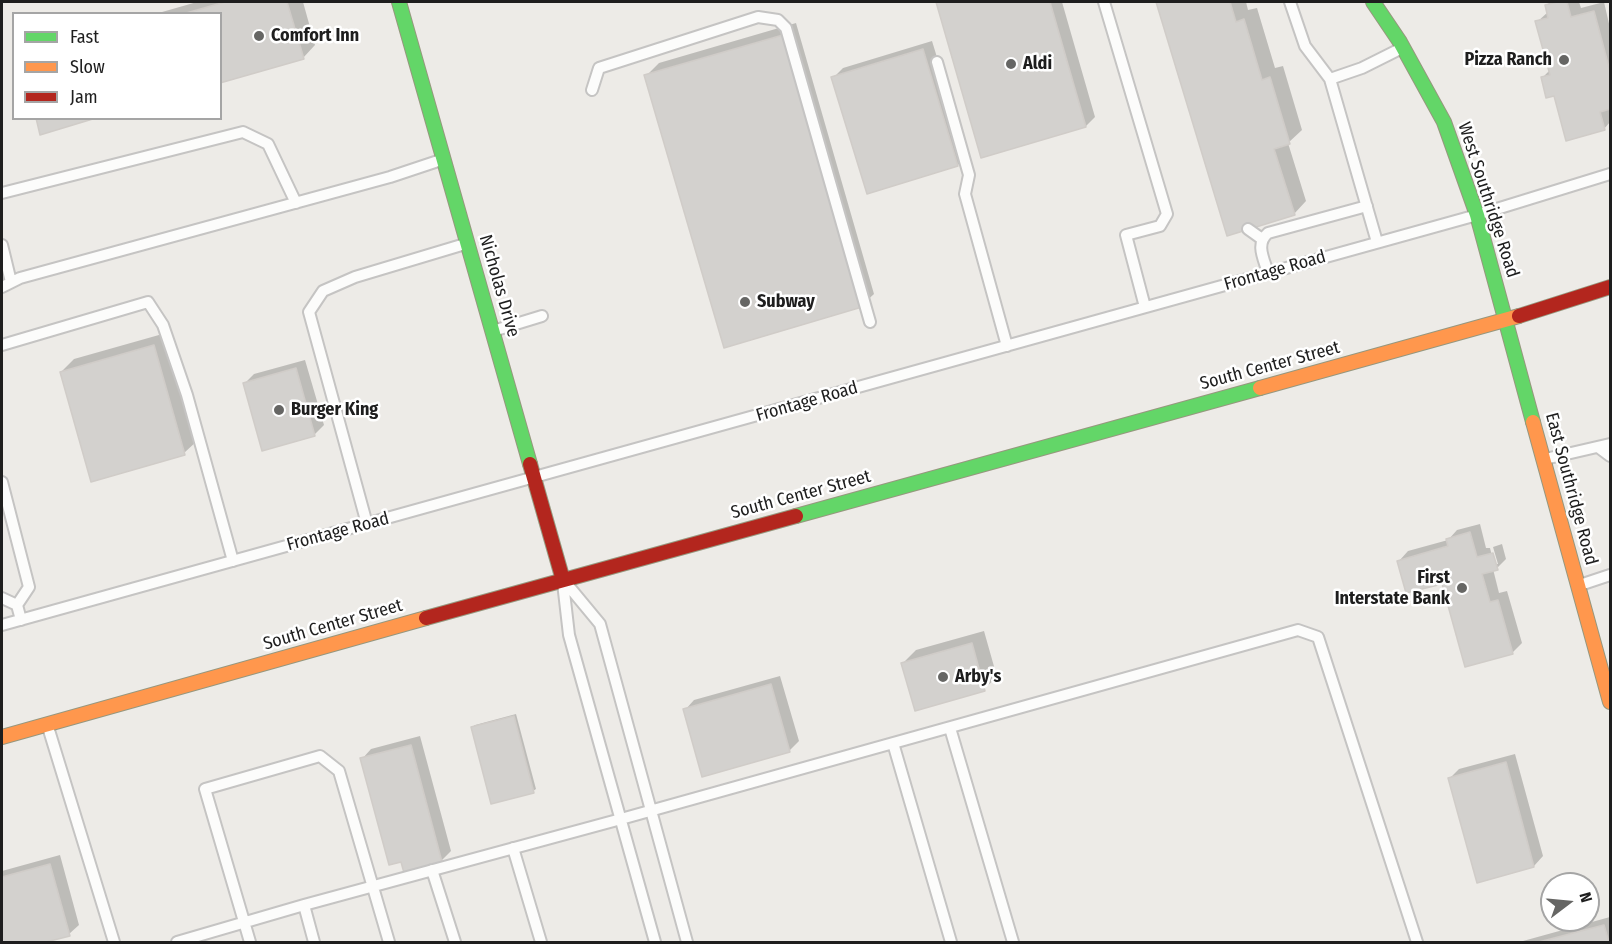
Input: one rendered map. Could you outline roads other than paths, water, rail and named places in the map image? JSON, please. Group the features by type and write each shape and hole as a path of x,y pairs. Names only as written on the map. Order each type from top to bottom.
{"main road":[{"name":"Nicholas Drive","path":"399,2 563,580"},
{"name":"West Southridge Road","path":"1373,2 1403,47 1444,122 1477,214 1506,320"},
{"name":"South Center Street","path":"2,737 1506,320 1611,287"},
{"name":"East Southridge Road","path":"1506,320 1579,586 1599,645 1611,702"}],"lane":[{"path":"1104,2 1167,214 1160,226 1126,235 1145,307"},
{"path":"1290,2 1305,46 1330,79 1377,242"},
{"path":"592,90 599,68 758,17 778,20 786,28 870,322"},
{"path":"1330,79 1362,68 1403,47"},
{"path":"937,62 969,175 965,194 1007,346"},
{"path":"2,193 243,132 268,144 296,203"},
{"path":"2,246 6,285 20,278 390,177 444,159"},
{"name":"Frontage Road","path":"2,626 1268,273 1611,174"},
{"path":"1268,273 1260,246 1262,238 1268,233 1367,206"},
{"path":"1248,229 1262,238"},
{"path":"367,524 309,312 323,291 344,282 468,243"},
{"path":"2,345 148,303 164,325 187,395 233,561"},
{"path":"493,331 542,316"},
{"path":"1544,459 1611,444"},
{"path":"1598,447 1611,456"},
{"path":"2,482 30,587 17,605"},
{"path":"1579,586 1611,575"},
{"path":"563,580 600,624 687,942"},
{"path":"563,580 569,635 655,942"},
{"path":"2,598 17,605"},
{"path":"17,605 21,620"},
{"path":"177,942 1298,630 1318,636 1417,942"},
{"path":"48,725 114,942"},
{"path":"950,728 1013,942"},
{"path":"893,744 951,942"},
{"path":"250,942 205,789 320,756 339,771 389,942"},
{"path":"513,848 541,942"},
{"path":"432,870 455,942"},
{"path":"304,905 314,942"}],"place":[{"name":"Comfort Inn","path":"259,36"},
{"name":"Pizza Ranch","path":"1564,60"},
{"name":"Aldi","path":"1011,64"},
{"name":"Subway","path":"745,302"},
{"name":"Burger King","path":"279,410"},
{"name":"First Interstate Bank","path":"1462,588"},
{"name":"Arby's","path":"943,677"}]}
